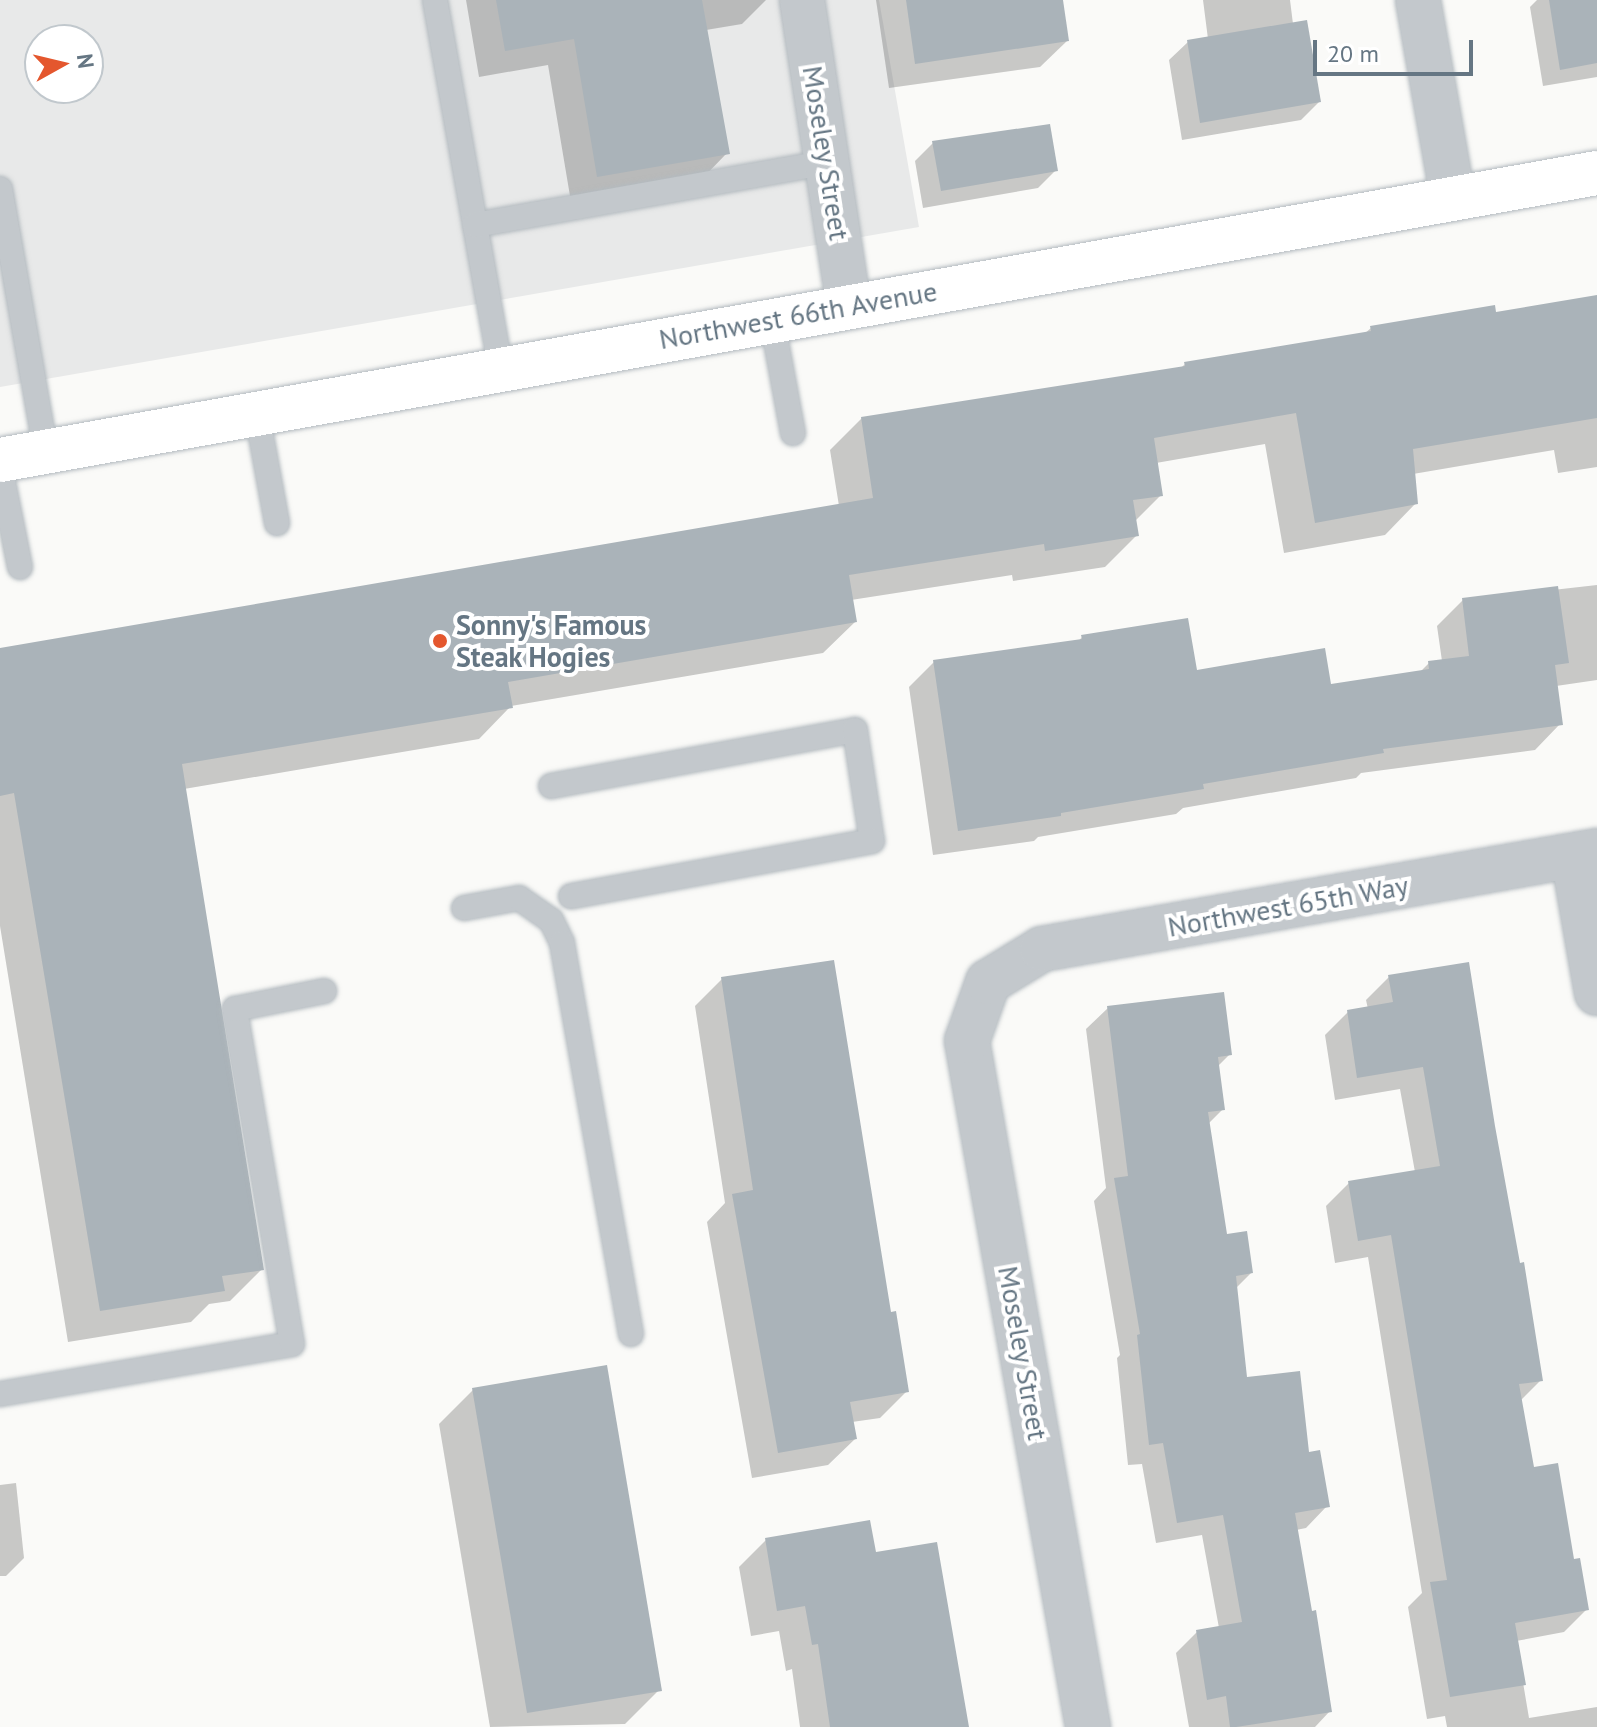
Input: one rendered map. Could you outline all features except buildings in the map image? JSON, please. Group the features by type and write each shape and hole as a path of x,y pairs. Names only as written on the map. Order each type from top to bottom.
{"street":[{"name":"Moseley Street","path":"802,0 849,306"},
{"path":"1418,0 1453,199"},
{"name":"Northwest 66th Avenue","path":"0,460 1597,173"},
{"path":"1585,854 1597,993"},
{"name":"Northwest 65th Way","path":"988,982 1042,949 1585,854"},
{"name":"Moseley Street","path":"988,982 967,1041 1088,1727"}],"lane":[{"path":"435,0 501,369"},
{"path":"475,225 827,162"},
{"path":"0,189 46,452"},
{"path":"772,320 793,433"},
{"path":"257,414 277,523"},
{"path":"0,467 20,567"},
{"path":"551,786 855,730 872,841 571,896"},
{"path":"464,908 519,898 551,920 562,943 631,1334"},
{"path":"0,1394 292,1344 235,1009 324,991"}],"shaded area":[{"path":"0,0 879,0 919,227 0,387"}],"place":[{"name":"Sonny's Famous Steak Hogies","path":"440,641"}]}
